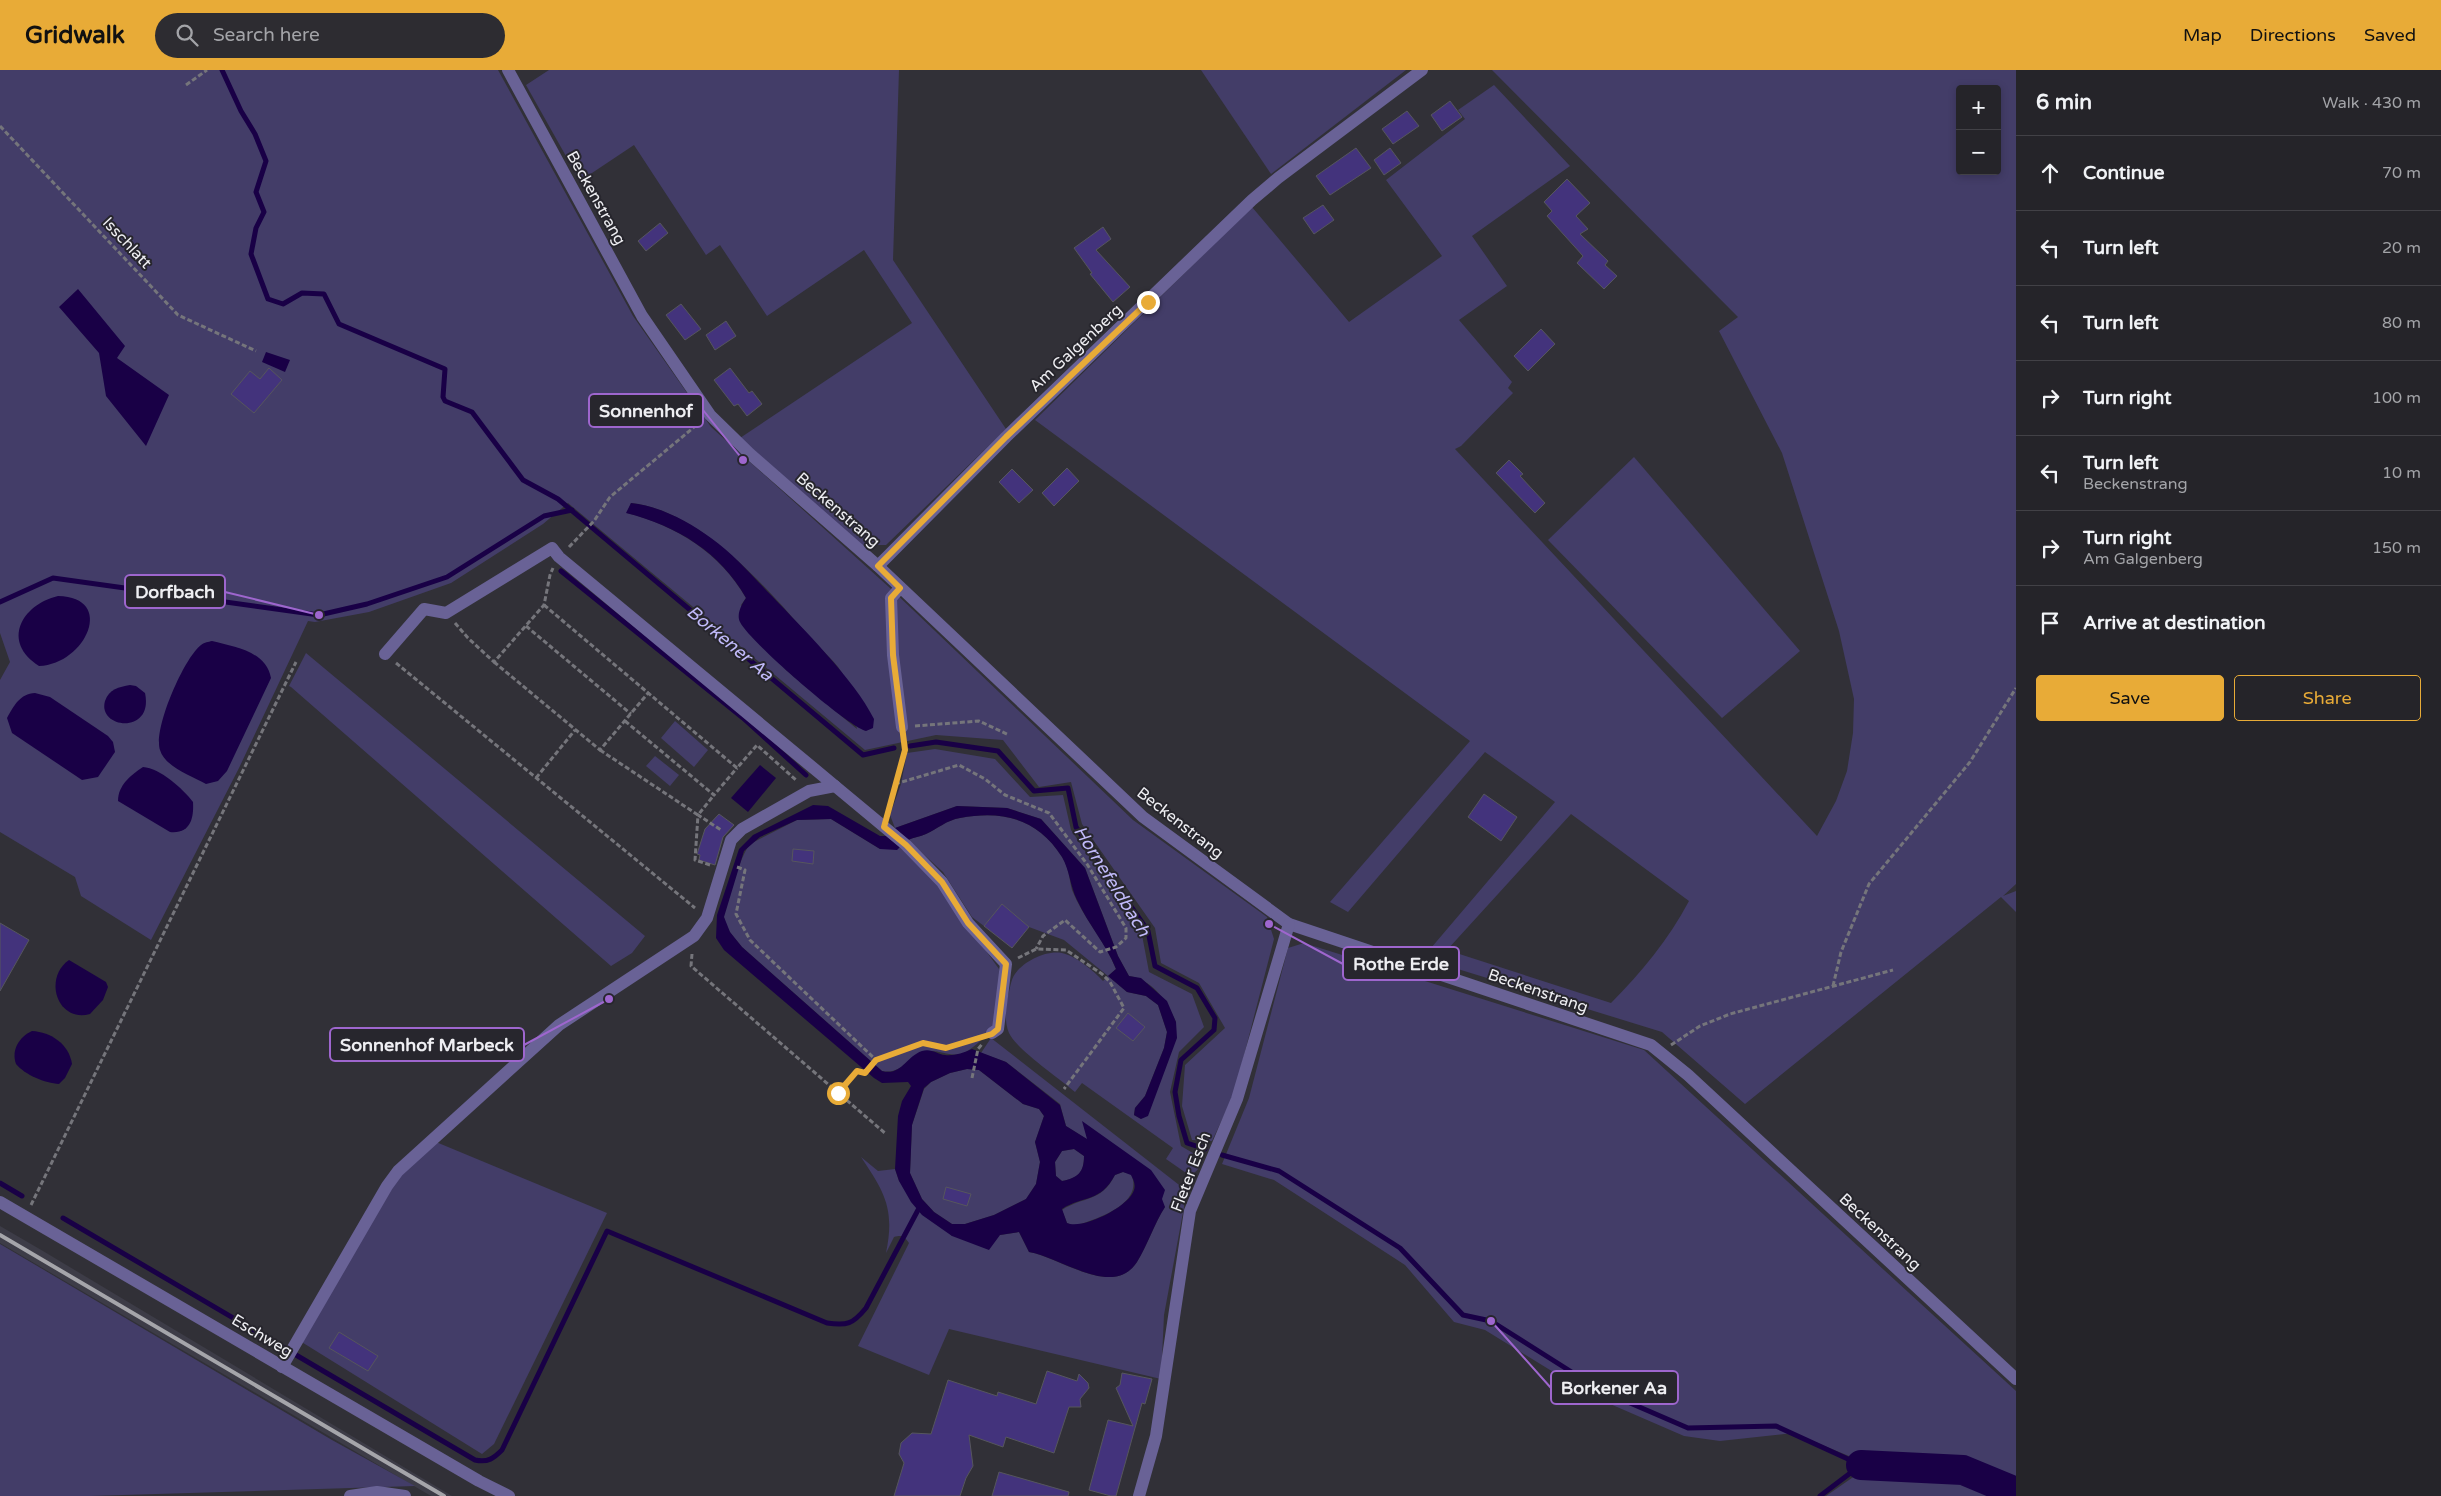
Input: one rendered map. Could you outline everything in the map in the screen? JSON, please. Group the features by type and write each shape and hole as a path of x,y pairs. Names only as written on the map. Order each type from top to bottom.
{"street":[{"name":"Beckenstrang","path":"508,70 642,316 710,415 750,454 878,566 1143,817 1289,924 1651,1045 1688,1075 2016,1379"},
{"name":"Am Galgenberg","path":"878,566 1006,437 1252,200 1278,178 1422,70"},
{"path":"386,654 424,609 446,613 552,548 559,557 906,845 942,882 968,923 1006,964 998,1029 992,1034"},
{"path":"900,588 891,598 893,655 902,726"},
{"path":"282,1367 386,1186 398,1171 559,1025 694,936 707,918 731,840 742,830 808,791 835,786"},
{"name":"Fleter Esch","path":"1139,1496 1156,1436 1190,1211 1238,1099 1289,924"},
{"name":"Eschweg","path":"0,1202 110,1264 282,1367 479,1481 509,1496"},
{"path":"350,1496 377,1492 406,1496"}],"path":[{"path":"186,85 207,70"},
{"name":"Isschlatt","path":"0,126 178,314 256,351"},
{"path":"494,662 544,605 550,575 559,557 594,521 610,497 710,415"},
{"path":"544,605 737,768"},
{"path":"446,613 468,638 494,662 600,750 727,834 731,840"},
{"path":"526,626 630,714"},
{"path":"386,654 707,918"},
{"path":"25,1217 296,662"},
{"path":"1833,986 1841,952 1869,884 1970,762 2016,688"},
{"path":"600,750 649,692"},
{"path":"625,721 714,795"},
{"path":"886,829 905,750 902,726 979,721 1009,735"},
{"path":"536,778 575,730"},
{"path":"723,869 695,860 698,815 757,745 808,791"},
{"path":"896,784 959,764 985,779 1005,795 1049,813 1087,864 1126,928 1126,938 1116,947 1100,952 1065,920 1043,936 1036,949"},
{"path":"741,868 745,870 736,914 750,940 876,1060"},
{"path":"694,936 691,966 886,1134"},
{"path":"1006,964 1036,949 1066,950 1102,974 1110,982 1124,1008 1064,1089"},
{"path":"1661,1053 1700,1026 1730,1014 1892,970"},
{"path":"838,1093 857,1071 865,1073 876,1060 923,1043 946,1048 992,1034"},
{"path":"972,1078 978,1049"}],"shaded area":[{"path":"0,70 498,70 633,316 711,427 890,588 1133,820 1267,917 1274,939 1234,1094 1212,1141 1192,1140 1182,1106 1185,1065 1225,1028 1199,983 1161,963 1155,928 1082,824 1071,782 1039,787 1003,740 936,735 865,750 568,503 543,524 451,583 369,612 315,622 308,621 239,768 151,940 81,896 75,877 0,832 0,680 10,662 0,633","holes":["631,503 657,509 683,521 708,536 732,555 834,662 842,672 846,683 857,729 786,670 741,605 746,598 735,582 710,555 696,544 663,525 627,513"]},
{"path":"549,70 899,70 893,260 1006,429 886,545 862,545 740,438 912,323 864,250 767,316 720,245 706,255 634,145 580,181 526,85"},
{"path":"1201,70 1406,70 1271,174"},
{"path":"1492,70 2016,70 2016,884 2003,896 2016,891 2016,912 2001,897 1745,1104 1662,1032 1435,962 1447,950 1431,948 1555,802 1485,752 1348,912 1330,902 1470,741 1035,420 1252,207 1349,322 1442,256 1386,180 1465,119 1458,110 1494,85 1570,166 1472,236 1507,286 1459,320 1512,382 1508,388 1513,393 1461,446 1455,449 1817,836 1836,801 1847,771 1853,733 1854,699 1839,631 1782,453 1719,331 1738,317","holes":["1571,814 1689,901 1673,929 1654,955 1611,1003 1447,950"]},
{"path":"78,289 125,346 117,358 169,395 146,446 106,396 99,353 59,307"},
{"path":"266,352 290,360 285,372 262,362"},
{"path":"1634,457 1800,651 1722,718 1548,540"},
{"path":"631,503 652,507 683,520 711,538 735,558 841,671 874,719 873,728 866,731 856,726 820,699 779,664 747,632 740,622 739,612 746,598 723,567 710,554 680,533 645,518 626,513"},
{"path":"58,596 76,599 86,607 90,618 88,631 81,643 70,654 56,662 39,666 27,656 21,646 19,636 20,625 34,607"},
{"path":"212,641 239,648 256,656 268,669 271,678 227,771 218,781 206,784 167,761 160,750 159,740 165,711 186,664 201,645"},
{"path":"306,653 645,936 632,953 611,966 289,686"},
{"path":"130,685 136,686 145,693 146,707 141,716 134,721 117,722 109,717 105,710 105,701 112,691"},
{"path":"35,693 50,697 108,736 113,742 115,752 98,777 82,780 12,733 7,718 21,698"},
{"path":"675,721 708,750 694,767 661,738"},
{"path":"935,749 995,759 1030,797 1063,795 1071,830 1142,935 1149,972 1192,994 1204,1027 1179,1052 1170,1092 1181,1146 1203,1159 1196,1171 1189,1175 1166,1159 1173,1148 1082,1083 1075,1092 1013,1040 1006,1024 1006,1010 1012,979 1024,965 1042,955 1062,953 1073,957 1103,981 1108,976 1127,992 1146,996 1158,1005 1167,1032 1164,1048 1145,1096 1135,1108 1134,1115 1141,1119 1176,1022 1164,999 1152,987 1138,978 1129,976 1118,956 1085,868 1041,819 1007,808 957,806 895,828 890,815 901,784 907,753"},
{"path":"655,756 679,775 670,786 646,766"},
{"path":"760,765 776,778 748,812 731,798"},
{"path":"143,767 150,768 164,775 177,785 193,802 193,814 189,824 182,831 170,832 118,801 123,785"},
{"path":"813,805 828,806 880,836 886,836 900,847 897,850 880,849 831,819 797,820 760,837 744,851 724,917 730,932 742,947 882,1071 894,1071 911,1057 922,1051 928,1050 948,1055 959,1054 972,1049 1006,1062 1060,1105 1066,1126 1087,1139 1082,1121 1151,1170 1165,1190 1162,1199 1165,1207 1137,1262 1127,1272 1114,1277 1086,1273 1042,1255 1029,1252 1019,1232 1000,1235 989,1250 952,1236 922,1215 911,1202 899,1181 895,1169 898,1116 902,1101 911,1086 908,1082 882,1083 874,1078 724,950 716,938 717,915 739,849 753,835","holes":["967,1069 979,1070 1023,1104 1039,1109 1044,1116 1035,1142 1040,1162 1036,1184 1026,1199 994,1215 965,1224 952,1224 934,1212 922,1199 910,1173 912,1125 924,1088 931,1082 950,1073","1074,1149 1084,1156 1083,1166 1079,1173 1072,1178 1062,1181 1056,1176 1055,1162 1062,1151","1123,1172 1131,1175 1135,1186 1130,1197 1115,1210 1104,1216 1083,1223 1067,1223 1062,1209 1097,1194 1109,1184 1115,1175"]},
{"path":"957,806 1007,808 1041,819 1085,868 1118,956 1129,976 1141,978 1167,1001 1176,1022 1177,1038 1148,1116 1141,1119 1134,1115 1135,1108 1145,1096 1164,1048 1167,1032 1158,1005 1146,996 1127,992 1108,976 1116,969 1077,900 1062,857 1053,844 1031,826 1005,817 991,815 976,816 951,821 926,834 908,840 895,828"},
{"path":"991,815 1005,817 1031,826 1052,844 1062,857 1072,890 1116,969 1108,976 1064,940 1029,927 1002,905 984,926 972,917 943,872 908,840 926,834 951,821 976,816"},
{"path":"831,819 880,849 900,847 938,884 999,969 998,1008 994,1027 965,1053 957,1055 929,1051 894,1071 882,1071 742,947 728,929 724,917 727,902 738,868 750,844 797,820"},
{"path":"1304,943 1644,1050 2016,1391 2016,1496 1826,1496 1859,1473 1861,1461 1793,1433 1720,1441 1684,1436 1594,1397 1485,1330 1454,1322 1405,1265 1274,1180 1222,1164 1249,1098 1288,948"},
{"path":"69,960 106,982 108,987 103,1000 90,1014 79,1015 69,1012 62,1006 57,997 57,977 61,968"},
{"path":"32,1031 46,1034 58,1040 67,1051 72,1064 65,1078 59,1084 36,1078 16,1064 15,1049 17,1044"},
{"path":"991,1038 1183,1188 1184,1207 1164,1315 1161,1379 949,1329 929,1375 858,1346 909,1243 903,1237 894,1237 886,1253 889,1224 886,1202 861,1157 878,1171 895,1169 899,1181 952,1236 1000,1235 1019,1232 1029,1252 1042,1255 1086,1273 1100,1276 1114,1277 1127,1272 1137,1262 1165,1207 1083,1122 1088,1140 1066,1126 1060,1104 1006,1062 981,1053"},
{"path":"967,1069 979,1070 1023,1104 1039,1109 1044,1116 1035,1142 1040,1162 1036,1184 1026,1199 994,1215 965,1224 952,1224 934,1212 922,1199 910,1173 912,1125 924,1089 931,1082 950,1073"},
{"path":"436,1142 607,1213 494,1444 482,1454 300,1341 397,1178"},
{"path":"1074,1149 1084,1156 1083,1167 1076,1176 1062,1181 1056,1176 1055,1162 1062,1151"},
{"path":"1123,1172 1131,1174 1133,1185 1131,1194 1125,1202 1116,1209 1094,1220 1074,1226 1067,1223 1062,1210 1098,1195 1110,1184 1115,1175"},
{"path":"0,1226 452,1496 431,1496 0,1243"},
{"path":"0,1244 332,1440 415,1486 90,1496 0,1496"}],"building":[{"path":"1450,101 1462,117 1442,131 1431,115"},
{"path":"1407,111 1419,126 1393,144 1382,129"},
{"path":"1356,148 1371,168 1330,195 1316,176"},
{"path":"1390,148 1401,163 1384,175 1374,160"},
{"path":"1567,179 1590,203 1576,216 1588,229 1580,234 1608,261 1605,265 1617,276 1604,289 1577,263 1583,256 1547,216 1552,211 1544,202"},
{"path":"1323,205 1334,220 1314,234 1303,218"},
{"path":"660,223 668,233 646,251 638,241"},
{"path":"1103,227 1111,239 1096,250 1130,287 1113,302 1090,274 1092,273 1074,248"},
{"path":"681,304 701,329 685,340 666,315"},
{"path":"726,321 736,336 715,350 706,335"},
{"path":"1541,329 1555,344 1528,371 1514,356"},
{"path":"269,368 282,380 254,413 231,394 250,371 260,379"},
{"path":"730,368 749,393 752,391 762,404 747,416 738,404 734,406 714,380"},
{"path":"1509,460 1523,474 1520,476 1545,503 1535,513 1496,473"},
{"path":"1067,468 1079,481 1054,506 1042,493"},
{"path":"1012,469 1033,490 1019,503 999,482"},
{"path":"1484,794 1517,817 1501,841 1468,817"},
{"path":"719,814 734,825 723,837 715,865 699,860 700,855 697,854 705,829"},
{"path":"793,849 814,851 813,864 792,861"},
{"path":"1002,904 1029,927 1012,948 984,926"},
{"path":"0,923 29,940 0,991"},
{"path":"1128,1013 1145,1027 1133,1041 1116,1028"},
{"path":"946,1187 971,1194 967,1206 943,1199"},
{"path":"339,1332 378,1356 368,1371 329,1348"},
{"path":"1047,1371 1077,1381 1079,1374 1088,1383 1089,1388 1080,1399 1081,1407 1069,1407 1054,1453 1006,1437 1003,1447 969,1435 973,1466 966,1478 960,1496 894,1496 904,1463 899,1454 901,1443 912,1433 931,1434 948,1380 997,1396 998,1392 1036,1404"},
{"path":"1122,1373 1152,1379 1145,1404 1142,1403 1116,1496 1111,1496 1089,1490 1108,1420 1133,1426 1116,1388 1120,1385"},
{"path":"999,1472 1069,1492 1068,1496 992,1496"}],"waterway":[{"path":"222,70 241,111 255,134 266,161 256,192 264,212 256,228 251,254 268,299 283,304 302,293 324,294 339,324 445,369 443,397 445,401 472,412 523,480 558,499 863,755 894,748"},
{"path":"0,602 53,578 319,615 367,604 447,577 544,516 572,510"},
{"path":"561,571 743,718 806,775"},
{"name":"Hornefeldbach","path":"910,746 936,742 998,751 1034,791 1068,788 1076,827 1148,931 1155,966 1197,988 1215,1018 1214,1030 1181,1060 1175,1092 1179,1116 1187,1143 1205,1149"},
{"name":"Borkener Aa","path":"1222,1155 1279,1171 1400,1248 1463,1315 1491,1321 1600,1390 1688,1428 1776,1426 1861,1465 1820,1496"},
{"path":"0,1183 22,1196"},
{"path":"296,1355 475,1460 487,1460 502,1450 607,1231 827,1323 845,1324 857,1318 866,1308 918,1210"},
{"path":"63,1218 286,1349"},
{"name":"Borkener Aa","path":"1861,1465 1963,1470 2016,1492"}],"railway":[{"path":"0,1235 444,1496"}],"place":[{"name":"Sonnenhof","path":"743,460"},
{"name":"Dorfbach","path":"319,615"},
{"name":"Rothe Erde","path":"1269,924"},
{"name":"Sonnenhof Marbeck","path":"609,999"},
{"name":"Borkener Aa","path":"1491,1321"}],"route":[{"path":"838,1093 857,1071 865,1073 876,1060 923,1043 946,1048 992,1034 998,1029 1006,976 1006,964 968,923 942,882 906,845 884,827 905,750 893,655 891,598 900,588 878,566 1006,437 1148,302"}]}
